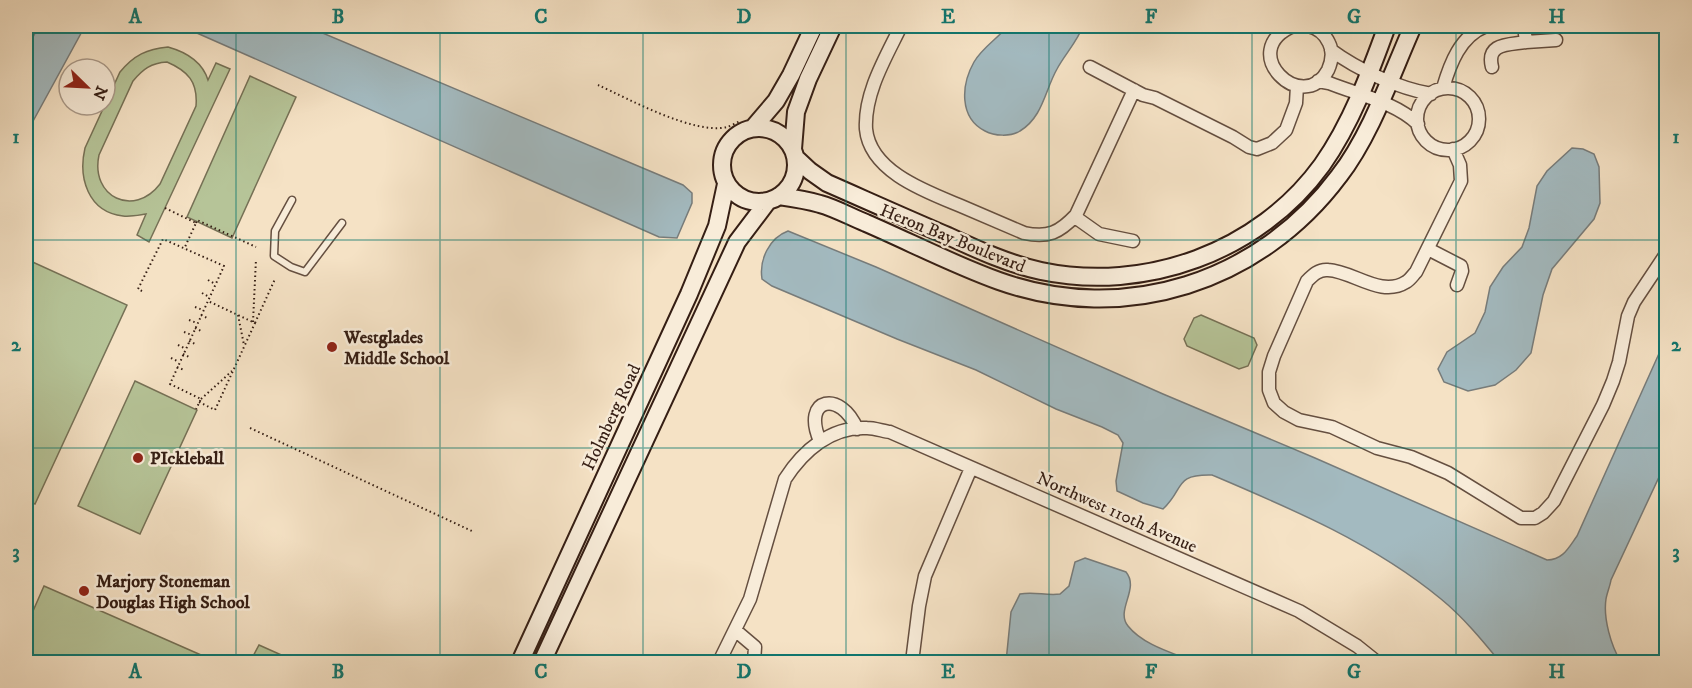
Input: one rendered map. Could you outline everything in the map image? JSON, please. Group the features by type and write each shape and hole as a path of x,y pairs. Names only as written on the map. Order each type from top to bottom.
{"street":[{"path":"774,199 756,202 744,200 734,193 726,184 722,172 722,160 725,149 732,139 742,132 781,92 814,26"},
{"path":"542,663 737,242 774,199 792,183 795,174 796,112 833,26"},
{"path":"901,26 871,93 866,129 874,152 885,165 917,188 1024,234 1039,236 1051,234 1065,227 1075,217 1134,90"},
{"path":"1293,26 1284,29 1276,37 1270,57 1279,76 1287,83 1297,86 1318,81 1329,68 1331,50 1327,30 1308,26"},
{"name":"Heron Bay Boulevard","path":"794,153 810,171 828,183 1004,260 1039,271 1066,276 1096,277 1134,276 1169,269 1202,258 1237,241 1265,222 1295,196 1322,165 1343,131 1387,26"},
{"name":"Heron Bay Boulevard","path":"774,199 821,204 998,281 1018,287 1072,297 1129,297 1158,293 1208,279 1242,263 1280,238 1314,208 1341,174 1364,136 1413,26"},
{"path":"1443,88 1463,41 1478,28 1486,26"},
{"path":"1524,26 1526,42"},
{"path":"1492,67 1491,52 1497,47 1556,40"},
{"path":"1331,50 1345,60 1404,87 1431,94"},
{"path":"1090,67 1257,149 1272,143 1286,130 1296,103 1297,86"},
{"path":"1318,81 1329,83 1408,114 1418,124"},
{"path":"1443,88 1462,91 1476,104 1479,114 1479,123 1470,140 1453,149 1435,147 1421,133 1418,124 1421,105 1431,94 1443,88"},
{"path":"750,123 781,135 794,153"},
{"path":"1453,149 1460,165 1461,181 1416,272 1406,282 1393,287 1380,286 1327,270 1316,272 1307,280 1269,372 1269,390 1274,403 1284,412 1299,420 1332,428 1377,448 1411,457 1448,473 1521,518 1535,518 1554,501 1603,405 1619,362 1631,309 1666,254"},
{"name":"Holmberg Road","path":"520,663 689,294 717,226 726,184"},
{"path":"1075,217 1099,234 1133,241"},
{"path":"1428,249 1461,266 1462,271 1456,285"},
{"path":"719,663 750,599 785,478 796,461 808,449 826,438 814,422 815,414 824,405 842,407 852,418 857,429"},
{"name":"Northwest 110th Avenue","path":"826,438 866,428 890,432 1299,611 1357,646 1377,663"},
{"path":"912,663 919,606 926,576 972,468"},
{"path":"735,630 755,647 754,663"}],"lane":[{"path":"292,200 276,231 274,256 291,267 305,272 342,223"}],"path":[{"path":"598,85 687,123 728,127 750,123"},
{"path":"165,208 196,223"},
{"path":"186,249 197,220 256,247"},
{"path":"142,291 138,289 163,239 224,266 170,384 215,410 275,279"},
{"path":"186,249 190,244"},
{"path":"200,255 203,250"},
{"path":"214,261 216,256"},
{"path":"254,323 256,258"},
{"path":"208,280 215,284"},
{"path":"202,293 209,297"},
{"path":"208,301 254,323"},
{"path":"195,307 203,310"},
{"path":"201,315 207,318"},
{"path":"238,315 245,346"},
{"path":"189,320 197,323"},
{"path":"195,328 201,331"},
{"path":"184,332 192,335"},
{"path":"189,341 195,344"},
{"path":"178,345 186,349"},
{"path":"183,354 189,357"},
{"path":"171,358 179,362"},
{"path":"177,367 183,370"},
{"path":"196,409 200,401 234,369"},
{"path":"250,428 474,532"}],"green space":[{"path":"168,47 175,49 192,58 202,68 208,80 216,63 230,69 149,242 137,235 146,214 126,216 101,208 88,192 83,171 85,148 99,117 116,117 99,155 98,170 107,192 127,201 138,200 150,194 160,184 196,106 196,98 190,78 181,69 167,62 152,65 133,81 117,116 117,79 120,72 130,61 147,51"},
{"path":"250,76 296,97 232,238 187,217"},
{"path":"26,259 127,305 35,504 26,500"},
{"path":"1201,315 1254,338 1257,345 1248,366 1239,369 1187,346 1184,339 1194,318"},
{"name":"PIckleball","path":"135,381 197,410 140,534 78,506"},
{"path":"44,586 217,662 26,662 26,627"},
{"path":"259,645 297,662 250,662"}],"water":[{"path":"39,26 85,26 68,57 57,57 57,77 26,134 26,50"},
{"path":"181,26 306,26 683,185 692,193 692,203 677,238 659,237"},
{"path":"1008,26 1083,26 1057,69 1034,118 1016,133 998,135 985,131 970,118 965,91 970,71 977,57"},
{"path":"1572,148 1583,149 1594,154 1599,167 1600,203 1594,219 1552,269 1543,295 1531,353 1516,370 1495,385 1468,391 1444,382 1438,369 1447,352 1475,333 1485,312 1490,287 1503,267 1522,247 1529,228 1537,186 1547,171"},
{"path":"788,231 876,267 1547,560 1561,555 1577,536 1666,338 1666,462 1611,580 1606,599 1609,632 1621,662 1500,662 1449,606 1388,561 1302,514 1212,475 1200,475 1185,480 1163,509 1117,491 1116,481 1123,443 1118,435 1056,409 976,370 772,286 762,279 762,264 767,250 781,234"},
{"path":"1085,558 1126,572 1130,585 1124,613 1128,626 1134,633 1159,648 1195,662 1006,662 1011,612 1020,594 1060,594 1069,586 1075,562"}],"place":[{"name":"Westglades Middle School","path":"332,347"},
{"name":"PIckleball","path":"138,458"},
{"name":"Marjory Stoneman Douglas High School","path":"84,591"}]}
